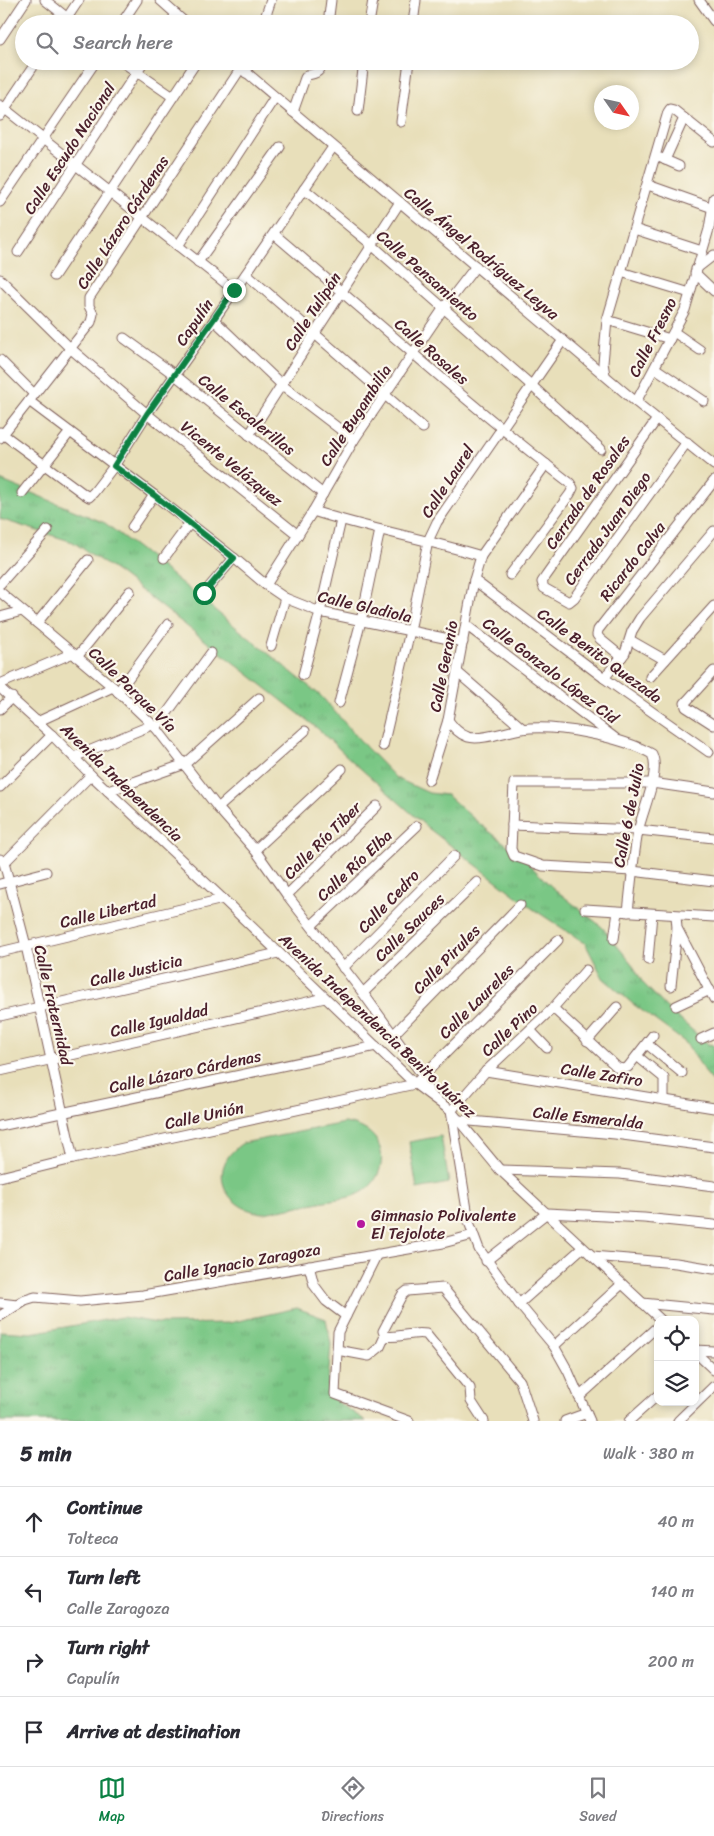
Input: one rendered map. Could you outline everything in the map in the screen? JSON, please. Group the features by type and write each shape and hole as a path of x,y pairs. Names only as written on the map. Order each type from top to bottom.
{"street":[{"path":"16,15 26,0"},
{"path":"45,0 61,15"},
{"path":"72,15 79,0"},
{"path":"127,15 137,0"},
{"path":"160,0 176,14"},
{"path":"266,15 271,0"},
{"path":"329,15 331,0"},
{"path":"370,15 372,0"},
{"path":"414,15 416,0"},
{"path":"699,0 711,10 714,21"},
{"path":"0,39 15,16"},
{"path":"31,70 2,110 43,139 234,290"},
{"path":"0,202 90,70"},
{"path":"132,70 173,97"},
{"name":"Calle Escudo Nacional","path":"18,252 138,70"},
{"path":"54,276 191,70"},
{"name":"Calle Ángel Rodríguez Leyva","path":"244,70 333,147 714,466"},
{"name":"Calle Lázaro Cárdenas","path":"1,435 91,322 93,314 89,306 89,298 244,70"},
{"path":"293,112 305,78 320,70"},
{"path":"358,111 363,70"},
{"path":"401,122 408,70"},
{"path":"178,246 275,97"},
{"path":"605,375 603,363 607,320 670,109 674,110 714,142"},
{"path":"666,160 684,118"},
{"path":"198,262 280,147"},
{"name":"Capulín","path":"44,466 89,497 94,492 114,466 147,414 333,147"},
{"path":"656,156 679,166"},
{"path":"648,184 712,208"},
{"name":"Calle Pensamiento","path":"304,189 372,245 601,449"},
{"name":"Calle Fresno","path":"636,402 685,310 709,229 714,198"},
{"name":"Calle Tulipán","path":"249,435 400,202"},
{"path":"634,229 702,251"},
{"name":"Calle Rosales","path":"274,234 500,428 570,483 573,488 570,494 510,575"},
{"path":"714,255 696,271 714,291"},
{"name":"Calle Bugambilia","path":"266,585 313,511 354,440 443,309 476,266"},
{"path":"621,272 690,293"},
{"path":"246,274 423,428"},
{"path":"0,279 70,348"},
{"path":"214,320 282,385 354,440"},
{"path":"607,320 672,335 700,350"},
{"name":"Calle Escalerillas","path":"124,338 175,375 323,494"},
{"name":"Calle Laurel","path":"383,746 410,631 428,541 437,522 500,428 563,340"},
{"name":"Vicente Velázquez","path":"70,348 147,414 298,535"},
{"name":"Calle Gladiola","path":"0,360 32,398 70,432 285,598 320,612 463,642"},
{"path":"654,368 704,401"},
{"name":"Cerrada de Rosales","path":"542,582 657,419"},
{"path":"22,493 70,432"},
{"path":"1,435 44,466"},
{"name":"Cerrada Juan Diego","path":"542,582 544,588 564,600 569,602 574,598 687,442"},
{"name":"Calle Geranio","path":"429,780 448,720 474,580 481,556 546,464"},
{"name":"Ricardo Calva","path":"622,657 597,636 598,630 714,481"},
{"path":"132,527 154,495"},
{"path":"313,511 481,556"},
{"path":"304,675 341,520"},
{"path":"164,558 190,523"},
{"path":"0,584 48,530"},
{"path":"339,704 361,621 380,530"},
{"path":"604,678 622,657 632,631 640,618 714,531"},
{"path":"204,593 234,558"},
{"path":"37,623 88,560"},
{"name":"Calle Benito Quezada","path":"474,580 604,678 709,752"},
{"path":"0,686 75,655 130,591"},
{"name":"Calle Parque Vía","path":"0,592 115,689 154,726 218,808 255,850 287,895 363,993 423,1076 429,1094"},
{"path":"271,646 285,598"},
{"path":"650,677 714,606"},
{"path":"0,617 22,611"},
{"path":"37,722 115,689 168,624"},
{"name":"Calle Gonzalo López Cid","path":"466,625 618,740"},
{"path":"630,640 666,660"},
{"path":"74,758 154,726 211,653"},
{"path":"714,671 685,703 686,707 714,725"},
{"path":"457,672 522,728"},
{"name":"Avenida Independencia","path":"0,686 91,775 223,899"},
{"path":"0,709 12,697"},
{"path":"108,791 185,764 260,698"},
{"path":"448,720 458,732 470,738 522,728 542,727 618,740"},
{"path":"218,808 305,731"},
{"path":"0,787 52,735"},
{"name":"Calle 6 de Julio","path":"618,740 652,754 655,761 652,783 638,830 628,912"},
{"path":"255,850 342,769"},
{"path":"2,861 91,775"},
{"path":"714,792 652,783 514,783 511,849 514,856 543,866 632,871 714,881"},
{"name":"Calle Río Tiber","path":"287,895 377,806"},
{"path":"512,825 638,830 714,838"},
{"name":"Calle Río Elba","path":"312,925 417,826"},
{"name":"Calle Cedro","path":"343,968 454,856"},
{"name":"Calle Fraternidad","path":"2,861 5,882 26,946 73,1159"},
{"path":"5,882 46,872"},
{"name":"Calle Sauces","path":"363,993 477,882"},
{"name":"Calle Libertad","path":"0,952 223,899"},
{"name":"Avenida Independencia Benito Juárez","path":"223,899 415,1084 451,1111 500,1170 657,1316"},
{"name":"Calle Pirules","path":"393,1035 520,905"},
{"path":"585,909 714,917"},
{"path":"614,939 618,912"},
{"path":"648,960 652,914"},
{"path":"671,986 677,928 676,916"},
{"path":"676,1006 712,995 677,928"},
{"name":"Calle Laureles","path":"415,1084 558,940"},
{"name":"Calle Justicia","path":"0,1016 278,953"},
{"name":"Calle Pino","path":"451,1111 486,1071 553,1008 586,970"},
{"name":"Calle Igualdad","path":"0,1071 325,998"},
{"path":"553,1008 618,1068 628,1067 653,1035"},
{"path":"587,1041 617,1008"},
{"path":"530,1030 547,1048"},
{"path":"701,1039 714,1033"},
{"path":"647,1044 682,1073"},
{"name":"Calle Lázaro Cárdenas","path":"0,1126 376,1046"},
{"path":"637,1056 664,1078 664,1099"},
{"name":"Calle Zafiro","path":"486,1071 714,1108"},
{"name":"Calle Unión","path":"0,1177 73,1159 415,1084"},
{"path":"451,1111 473,1235 486,1261 554,1346 588,1417 565,1421"},
{"name":"Calle Esmeralda","path":"459,1120 616,1134 714,1146"},
{"path":"500,1170 620,1174 714,1186"},
{"path":"486,1261 547,1213 644,1218 714,1225"},
{"name":"Calle Ignacio Zaragoza","path":"16,1305 35,1297 80,1301 142,1295 377,1254 473,1235"},
{"path":"519,1304 582,1248"},
{"path":"377,1254 338,1332 335,1394 409,1421"},
{"path":"592,1256 676,1263 714,1269"},
{"path":"309,1266 314,1285 326,1301 346,1316"},
{"path":"554,1346 622,1284"},
{"path":"337,1350 369,1356 380,1347 385,1336 383,1331 402,1295 407,1291 443,1288 520,1381 533,1421"},
{"path":"0,1303 16,1305"},
{"path":"642,1303 714,1310"},
{"path":"0,1316 16,1305"},
{"path":"579,1397 654,1330"},
{"path":"385,1336 390,1337 419,1332 426,1334 470,1388 471,1401 484,1421"},
{"path":"699,1354 714,1352"},
{"path":"699,1358 714,1370"},
{"path":"678,1421 714,1386"},
{"path":"629,1421 654,1399"}],"green space":[{"path":"0,480 105,523 321,696 396,778 429,793 447,795 481,825 519,854 552,887 602,927 632,964 643,983 667,1008 708,1044 714,1045 714,1085 686,1043 633,1004 603,978 585,943 533,909 428,828 317,728 120,574 73,542 0,519"},
{"path":"344,1123 366,1130 375,1138 380,1148 380,1170 373,1183 362,1192 348,1197 264,1213 250,1210 238,1204 229,1196 222,1174 225,1163 232,1152 243,1143"},
{"path":"441,1136 449,1183 417,1189 409,1142"},
{"path":"297,1308 326,1319 331,1344 327,1395 366,1421 0,1421 0,1331 31,1333 122,1317 163,1324 229,1323"}],"place":[{"name":"Gimnasio Polivalente El Tejolote","path":"361,1224"}],"route":[{"path":"204,593 234,558 114,466 147,414 234,290"}]}
